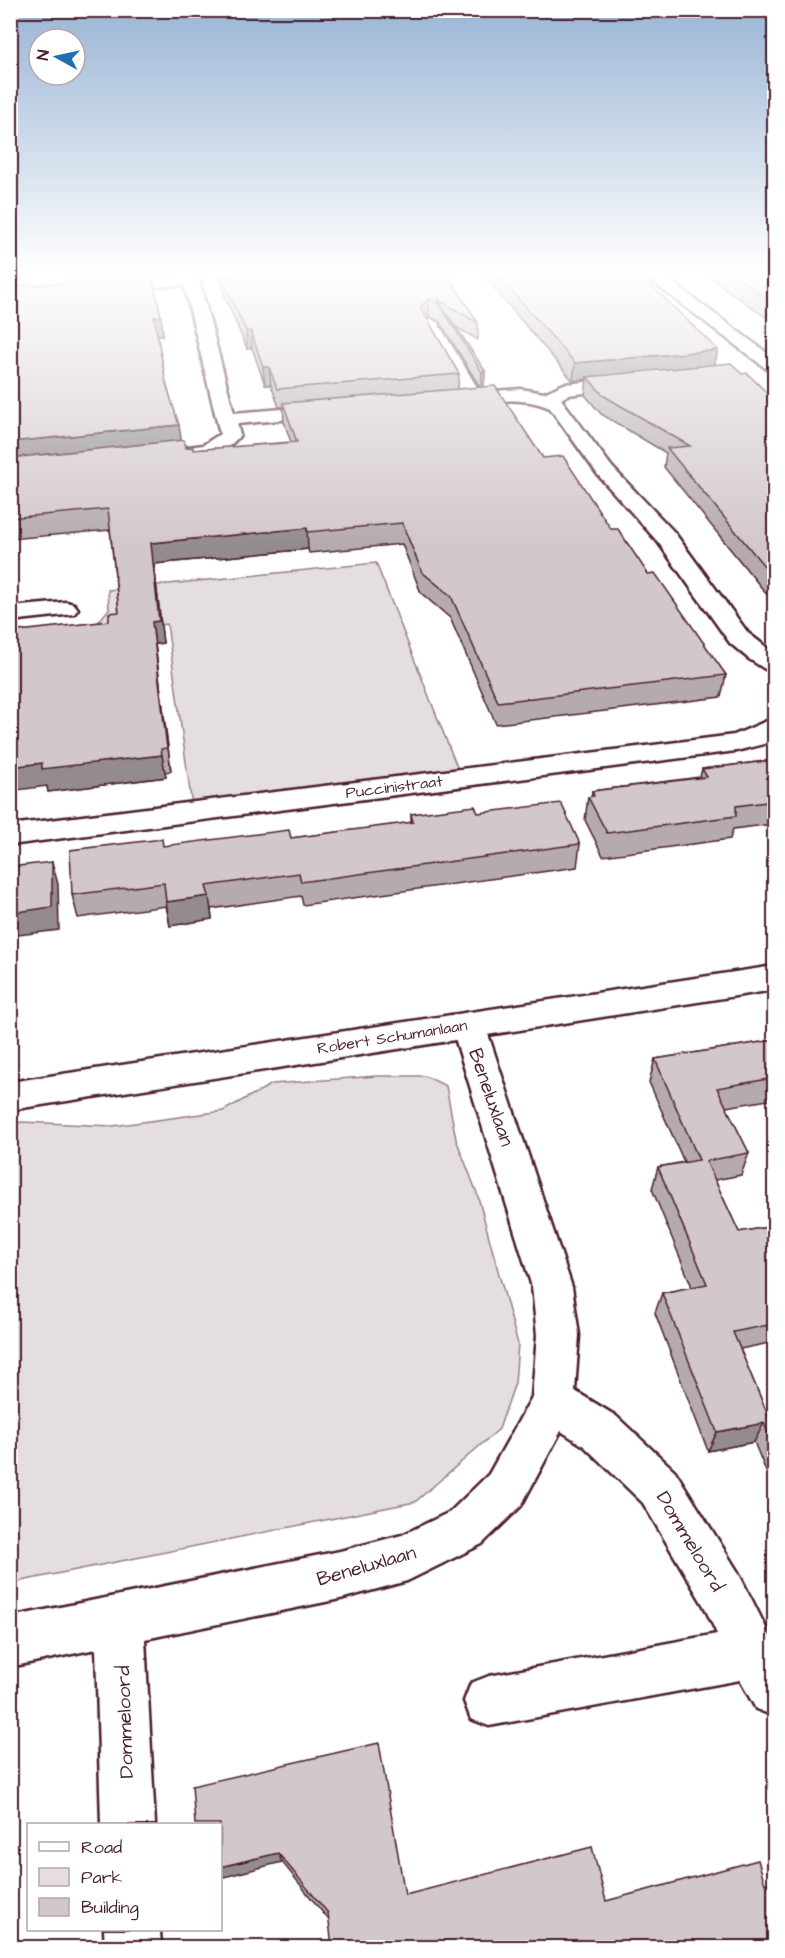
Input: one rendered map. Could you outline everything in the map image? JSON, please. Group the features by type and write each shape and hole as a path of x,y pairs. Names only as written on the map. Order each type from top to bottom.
{"street":[{"path":"152,457 209,450 225,442 230,435 212,363"},
{"path":"453,363 474,398"},
{"path":"547,399 564,390 651,381"},
{"path":"443,401 528,395 547,399 564,411 605,471 666,537 739,638 774,664"},
{"path":"226,419 343,410"},
{"path":"10,614 66,609"},
{"name":"Puccinistraat","path":"10,835 736,743 754,738 774,726"},
{"name":"Robert Schumanlaan","path":"10,1096 774,978"},
{"name":"Beneluxlaan","path":"10,1642 340,1575 406,1557 466,1528 505,1490 553,1401 558,1335 552,1287 468,1025"},
{"name":"Dommeloord","path":"489,1701 763,1672 721,1589 659,1487 600,1431 553,1401"},
{"name":"Dommeloord","path":"120,1619 128,1823"},
{"path":"132,1931 133,1947"}],"green space":[{"path":"376,563 459,772 192,806 167,624 90,632 109,609 108,590"},
{"path":"377,1076 425,1076 446,1086 456,1139 477,1193 518,1344 515,1383 499,1429 415,1502 11,1583 11,1124 22,1122 113,1126 223,1111 272,1084"}],"building":[{"path":"10,363 162,363 179,425 10,442"},
{"path":"262,363 453,363 459,374 277,389 269,367 263,367"},
{"path":"477,363 480,363 485,371 482,372"},
{"path":"731,363 742,374 747,373 767,393 773,393 774,578 667,448 690,446 604,396 587,377"},
{"path":"495,386 543,458 563,456 611,529 618,529 648,574 655,573 726,675 498,702 451,596 422,572 402,523 308,532 307,528 151,543 159,621 152,622 167,748 161,749 162,755 42,769 42,763 10,767 10,632 109,621 109,613 119,612 108,509 10,518 10,458 184,440 186,448 193,447 193,450 297,442 283,403"},
{"path":"774,760 774,801 736,806 736,816 607,833 588,797 594,796 592,791 707,777 702,769"},
{"path":"561,803 580,844 301,882 299,873 206,886 209,896 166,902 164,883 72,895 70,850 162,839 163,846 289,830 291,838 413,822 411,814 475,806 478,813"},
{"path":"52,862 52,907 10,913 10,867"},
{"path":"774,1040 774,1078 717,1088 749,1153 706,1161 739,1232 774,1226 774,1324 733,1332 770,1420 774,1419 774,1448 764,1423 717,1432 662,1293 707,1284 658,1167 699,1160 655,1059"},
{"path":"379,1743 405,1895 592,1847 606,1901 758,1860 765,1884 774,1881 774,1947 332,1947 328,1913 278,1853 222,1867 222,1823 195,1823 192,1786"}]}
